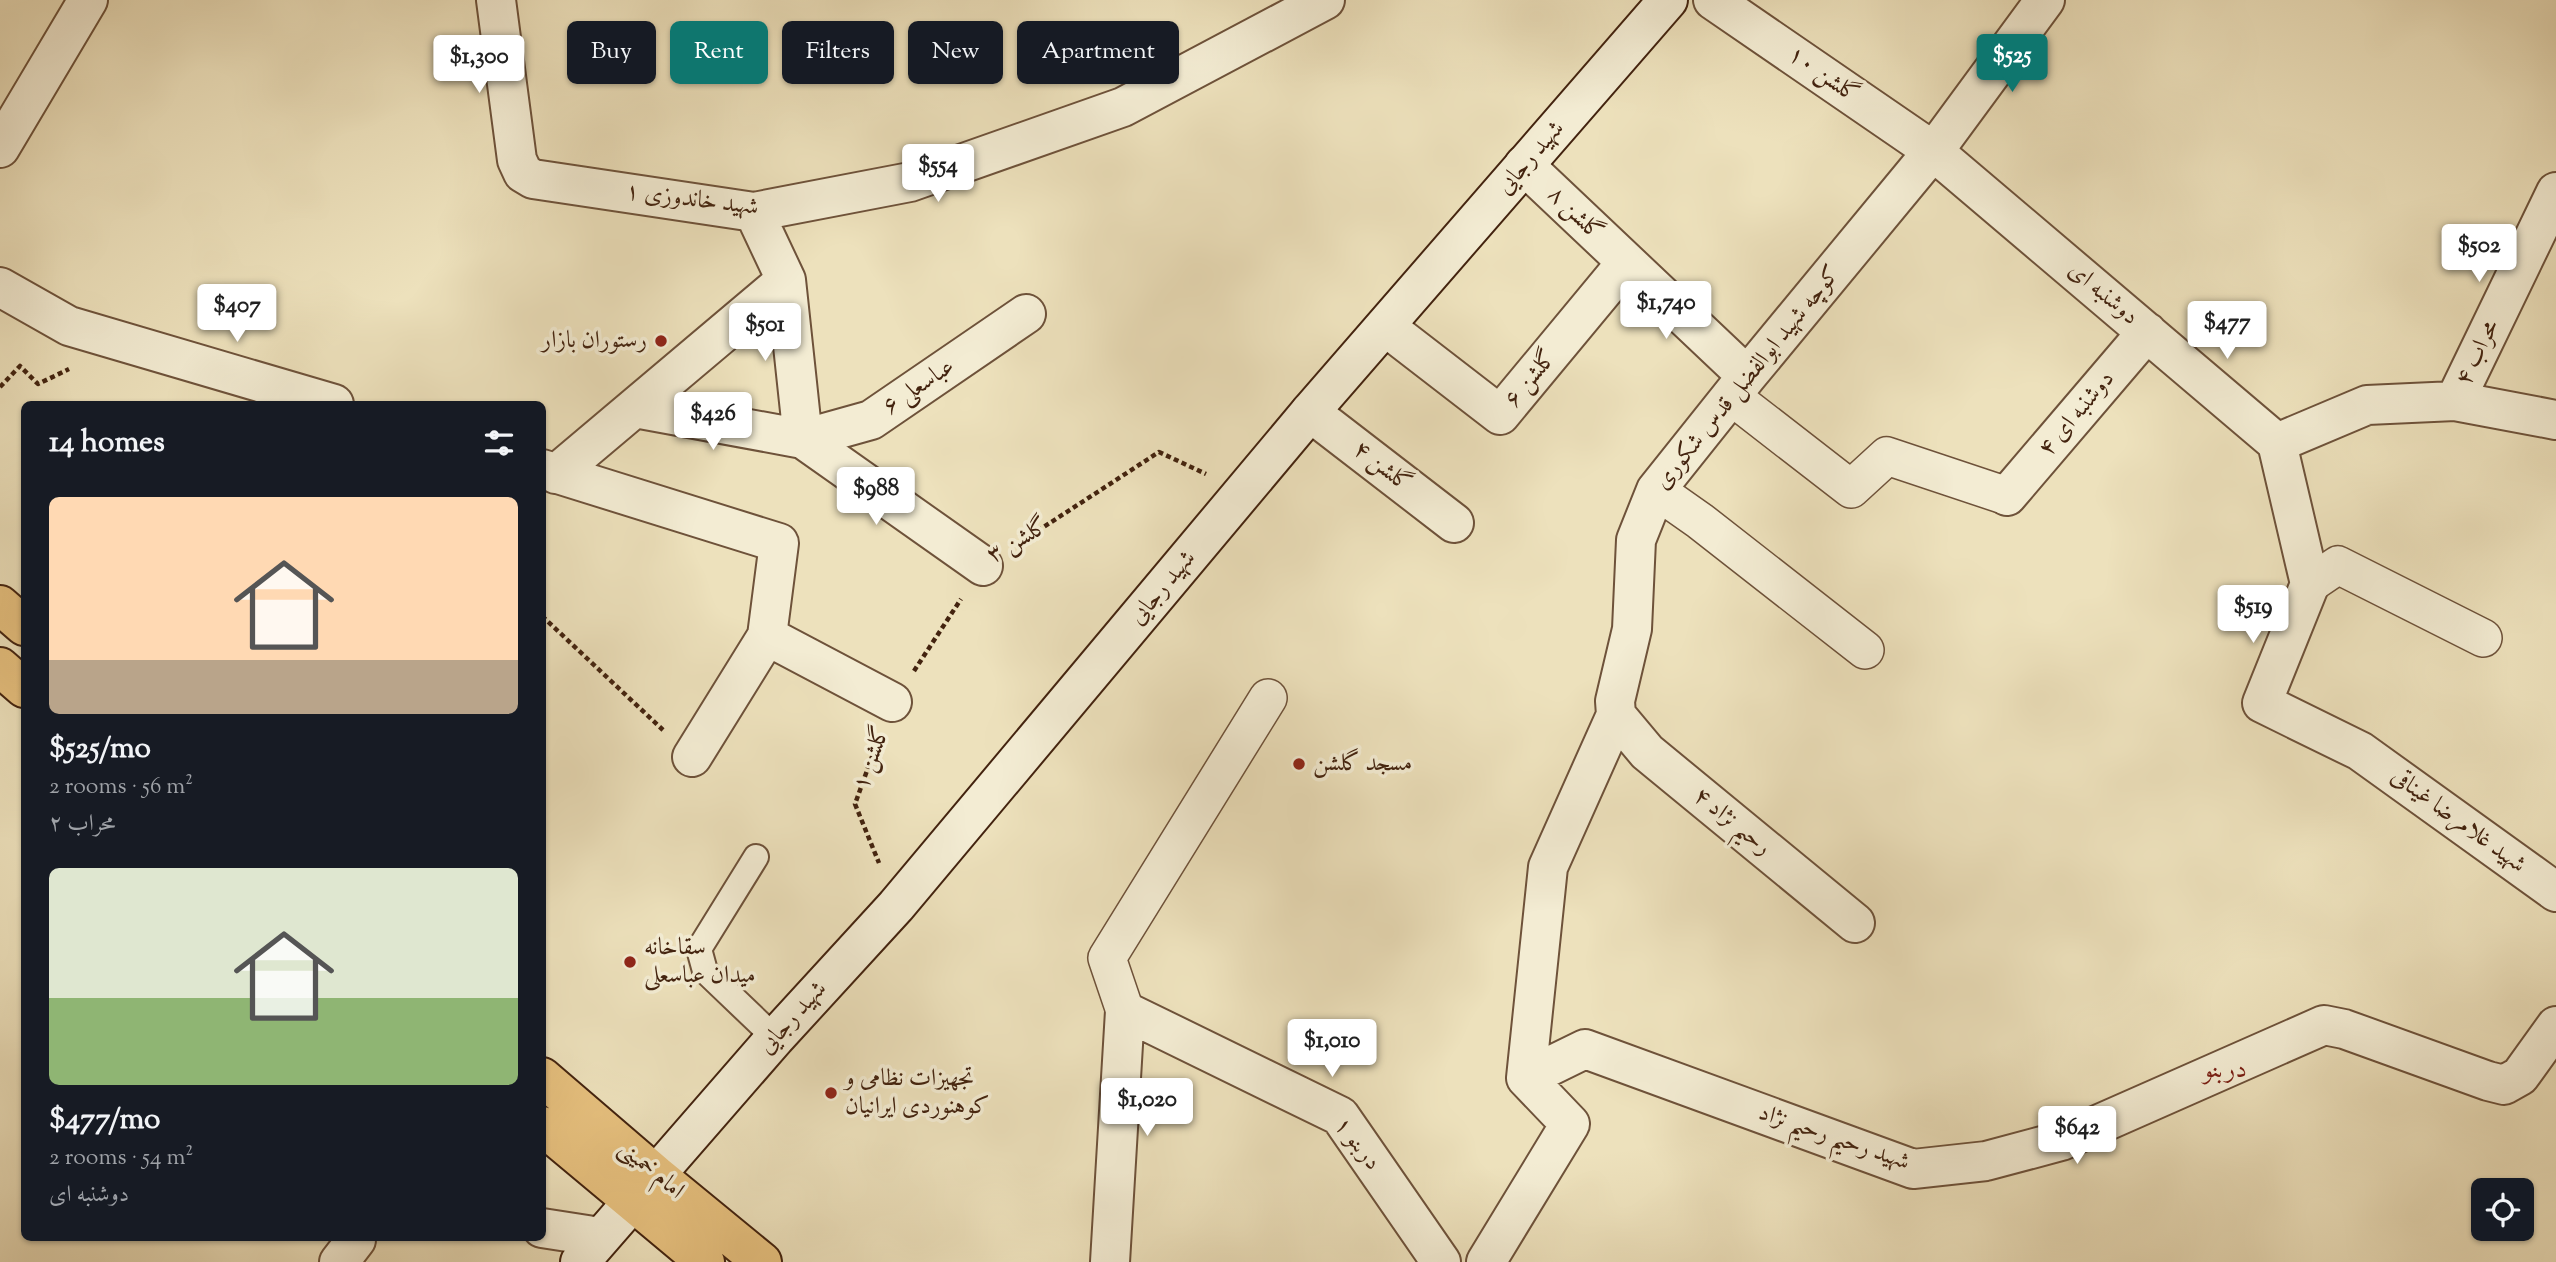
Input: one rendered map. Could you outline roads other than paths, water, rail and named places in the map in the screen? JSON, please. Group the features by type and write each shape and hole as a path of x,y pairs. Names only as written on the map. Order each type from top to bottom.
{"main road":[{"path":"0,605 21,623"},
{"path":"0,667 21,685"},
{"name":"امام خمینی","path":"546,1081 644,1188 705,1262"},
{"name":"امام خمینی","path":"546,1128 762,1262"}],"street":[{"path":"0,148 88,0"},
{"name":"۱ شهید خاندوزی","path":"496,0 517,160 523,173 533,179 754,212 911,182 1123,107 1325,0"},
{"name":"شهید رجایی","path":"590,1249 775,1038 896,906 1310,412 1668,0"},
{"name":"۱۰ گلشن","path":"1713,0 1933,151"},
{"name":"کوچه شهید ابوالفضل قدس شکوری","path":"1526,1078 1548,866 1616,715 1615,701 1632,629 1636,540 1656,490 1933,151 2045,0"},
{"name":"دوشنبه ای","path":"1933,151 2277,443"},
{"name":"۸ گلشن","path":"1524,165 1626,263 1739,386"},
{"name":"۴ محراب","path":"2455,401 2556,192"},
{"path":"635,408 803,439 786,280 754,212"},
{"name":"۶ گلشن","path":"1386,327 1500,415 1626,263"},
{"path":"549,471 635,408 786,280"},
{"path":"0,287 69,326 122,342 267,395 312,401"},
{"name":"۶ عباسعلی","path":"803,439 871,420 1026,314"},
{"name":"۴ دوشنبه ای","path":"2007,496 2147,332"},
{"path":"1739,386 1851,489 1887,456 2007,496"},
{"path":"2483,638 2337,565 2310,583 2277,443 2367,405 2455,401 2556,420"},
{"name":"۴ گلشن","path":"1310,412 1454,523"},
{"name":"۳ گلشن","path":"803,439 984,566"},
{"path":"549,471 779,542 767,636 692,757"},
{"path":"1656,490 1700,521 1865,650"},
{"name":"شهید غلامرضا غیناقی","path":"2310,583 2262,703 2360,751 2556,892"},
{"name":"۱ گلشن","path":"767,636 892,702"},
{"path":"1110,1262 1125,1011 1107,958 1268,698"},
{"name":"رحیم نژاد ۴","path":"1616,715 1647,752 1855,923"},
{"name":"دربنو ۱","path":"1125,1011 1340,1116 1441,1262"},
{"name":"شهید رحیم رحیم نژاد","path":"1526,1078 1584,1049 1913,1169 1986,1161 2061,1141 2324,1025 2344,1029 2504,1085 2520,1076 2556,1026"},
{"path":"1486,1262 1570,1124 1526,1078"},
{"path":"546,1229 590,1249"},
{"path":"340,1262 355,1241"}],"lane":[{"path":"755,858 699,949 705,971 775,1038"}],"place":[{"name":"رستوران بازار","path":"661,341"},
{"name":"مسجد گلشن","path":"1299,764"},
{"name":"سقاخانه میدان عباسعلی","path":"630,962"},
{"name":"تجهیزات نظامی و کوهنوردی ایرانیان","path":"831,1093"}],"district":[{"name":"دربنو","path":"2225,1070"}]}
